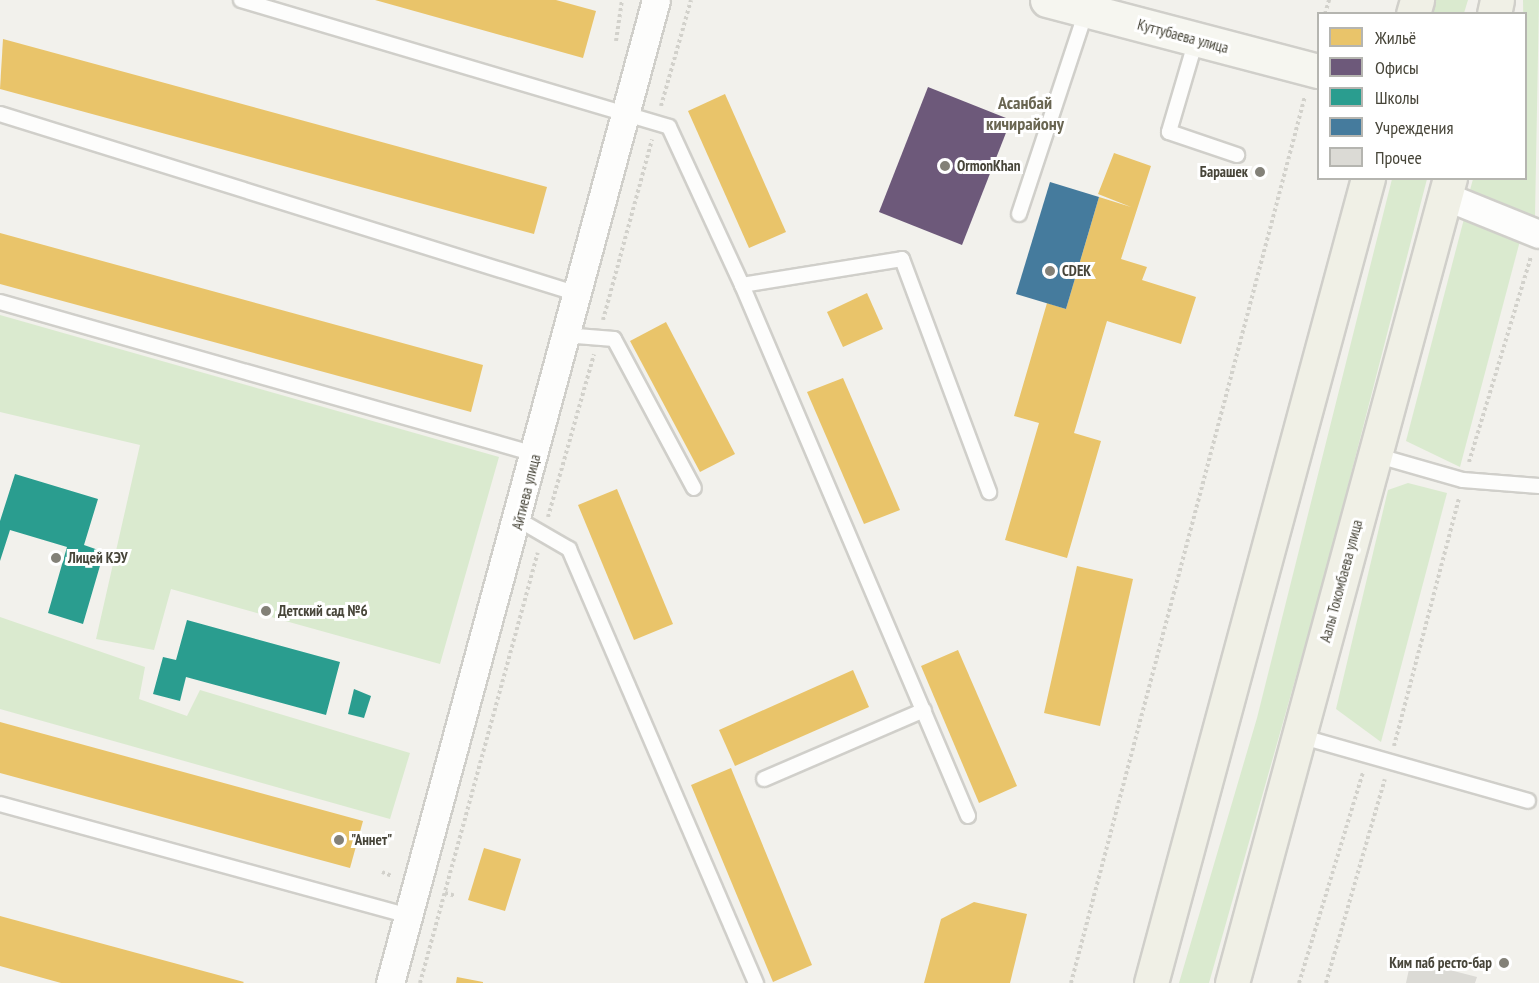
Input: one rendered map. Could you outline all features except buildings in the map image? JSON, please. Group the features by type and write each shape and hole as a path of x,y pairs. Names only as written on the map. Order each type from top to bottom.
{"main road":[{"name":"Куттубаева улица","path":"1047,0 1196,40 1313,79"},
{"path":"1151,983 1367,180"},
{"name":"Аалы Токомбаева улица","path":"1232,983 1448,187"}],"street":[{"name":"Айтиева улица","path":"390,983 519,520 564,335 578,294 656,0"},
{"path":"1448,187 1539,234"}],"lane":[{"path":"241,0 626,111 669,127 742,285 968,816"},
{"path":"1019,214 1086,10"},
{"path":"1196,40 1169,132 1237,155"},
{"path":"0,114 578,294"},
{"path":"742,285 902,259 989,492"},
{"path":"0,302 535,454"},
{"path":"564,335 614,339 694,488"},
{"path":"1375,454 1463,480 1539,486"},
{"path":"519,520 569,549 756,983"},
{"path":"764,779 924,710"},
{"path":"1299,736 1528,801"},
{"path":"0,804 409,916"}],"path":[{"path":"420,983 691,0"},
{"path":"1071,983 1313,79"},
{"path":"1326,983 1390,762 1463,480 1539,234"},
{"path":"1299,983 1367,757"}],"green space":[{"path":"1432,0 1468,0 1464,12 1429,12"},
{"path":"1523,0 1539,0 1535,217 1470,190 1473,180 1527,180 1527,12 1523,12"},
{"path":"1392,180 1427,180 1326,571 1209,983 1179,983 1257,718"},
{"path":"1465,215 1521,237 1460,467 1406,441"},
{"path":"0,315 499,457 440,664 171,589 154,650 96,639 140,445 0,412"},
{"path":"1408,483 1447,493 1381,742 1336,709 1388,490"},
{"path":"0,617 145,667 139,699 187,716 200,690 410,753 390,819 0,709"}],"place":[{"name":"OrmonKhan","path":"945,166"},
{"name":"Барашек","path":"1260,172"},
{"name":"CDEK","path":"1050,271"},
{"name":"Лицей КЭУ","path":"56,558"},
{"name":"Детский сад №6","path":"266,611"},
{"name":"\"Аннет\"","path":"339,840"},
{"name":"Ким паб ресто-бар","path":"1504,963"}],"district":[{"name":"Асанбай кичирайону","path":"1025,114"}]}
